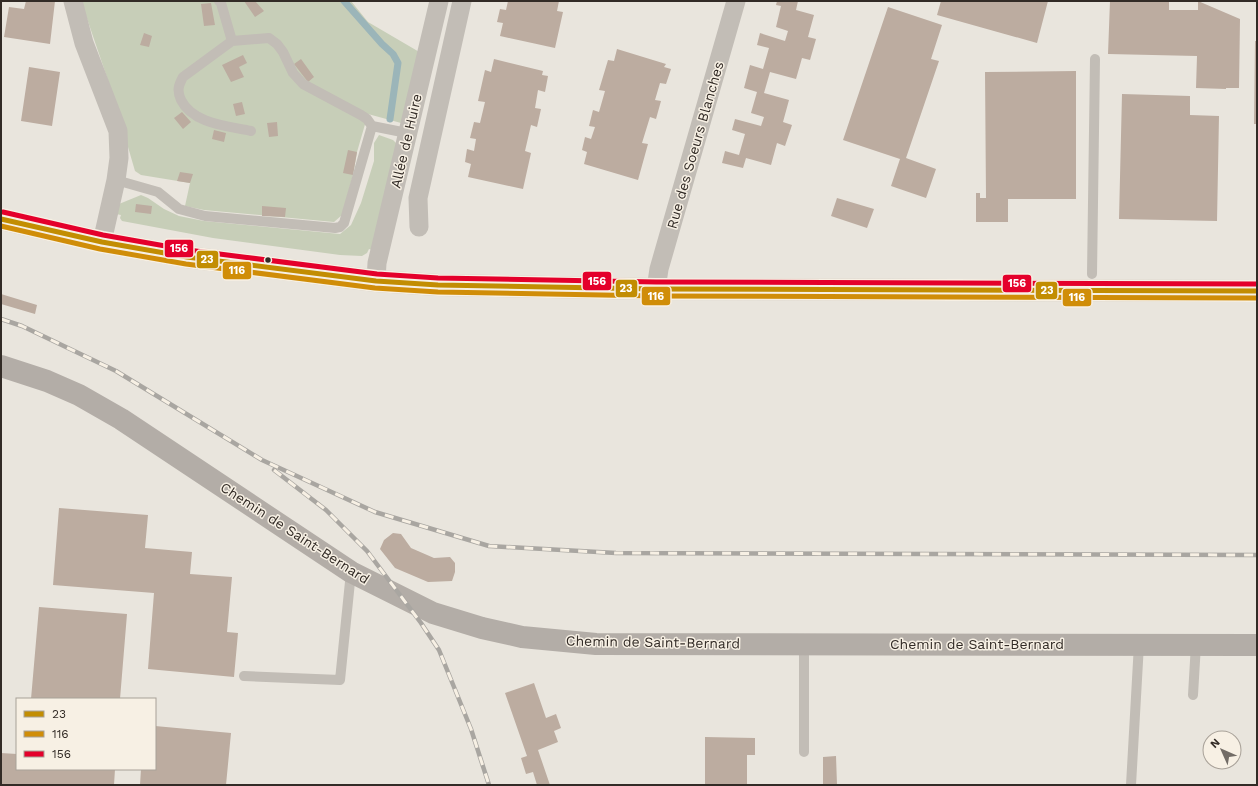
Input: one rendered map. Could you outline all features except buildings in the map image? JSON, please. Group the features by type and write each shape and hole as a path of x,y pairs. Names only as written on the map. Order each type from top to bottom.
{"main road":[{"name":"Chemin de Saint-Bernard","path":"1,366 47,381 79,395 121,420 351,572 433,614 482,628 522,637 596,644 1257,645"}],"street":[{"path":"73,1 84,43 118,131 119,158 116,180 102,242"},
{"name":"Allée de Huire","path":"376,281 377,263 439,1"},
{"path":"418,227 418,198 462,1"},
{"name":"Rue des Soeurs Blanches","path":"656,289 659,269 736,1"},
{"path":"1,219 102,242 187,257 376,281 438,286 656,289 1257,291"}],"lane":[{"path":"219,1 221,3 232,41"},
{"path":"251,131 206,121 189,110 183,103 178,94 178,85 183,77 232,41 270,38 283,52 293,73 303,84 361,115 367,119 372,126 407,134"},
{"path":"1092,274 1094,58"},
{"path":"116,180 158,192 179,209 205,216 336,228 340,227 344,223 372,126"},
{"path":"244,676 340,680 351,572"},
{"path":"804,644 804,752"},
{"path":"1131,785 1139,644"},
{"path":"1193,695 1196,644"}],"green space":[{"path":"81,1 351,1 368,22 421,53 401,123 368,114 342,215 334,222 204,210 185,206 190,183 141,175 135,171 112,92"},
{"path":"379,135 393,140 397,144 373,250 369,249 367,253 362,256 340,255 213,238 122,221 120,218 121,215 116,214 119,204 141,195 179,216 204,221 340,234 351,225 361,203 374,161 374,143"}],"waterway":[{"path":"344,1 382,44 393,54 398,63 390,119"}],"railway":[{"path":"1,319 22,326 116,371 262,460 375,512 489,546 616,553 1257,555"},
{"path":"274,470 326,510 367,551 421,623 439,650 471,729 489,785"}],"transit line":[{"name":"156","path":"3,212 103,235 188,250 377,274 438,278 656,282 1257,284"},
{"name":"23","path":"1,219 102,242 187,257 376,281 438,285 656,289 1257,291"},
{"name":"116","path":"1,226 100,249 186,264 375,288 438,292 656,296 1257,298"}]}
